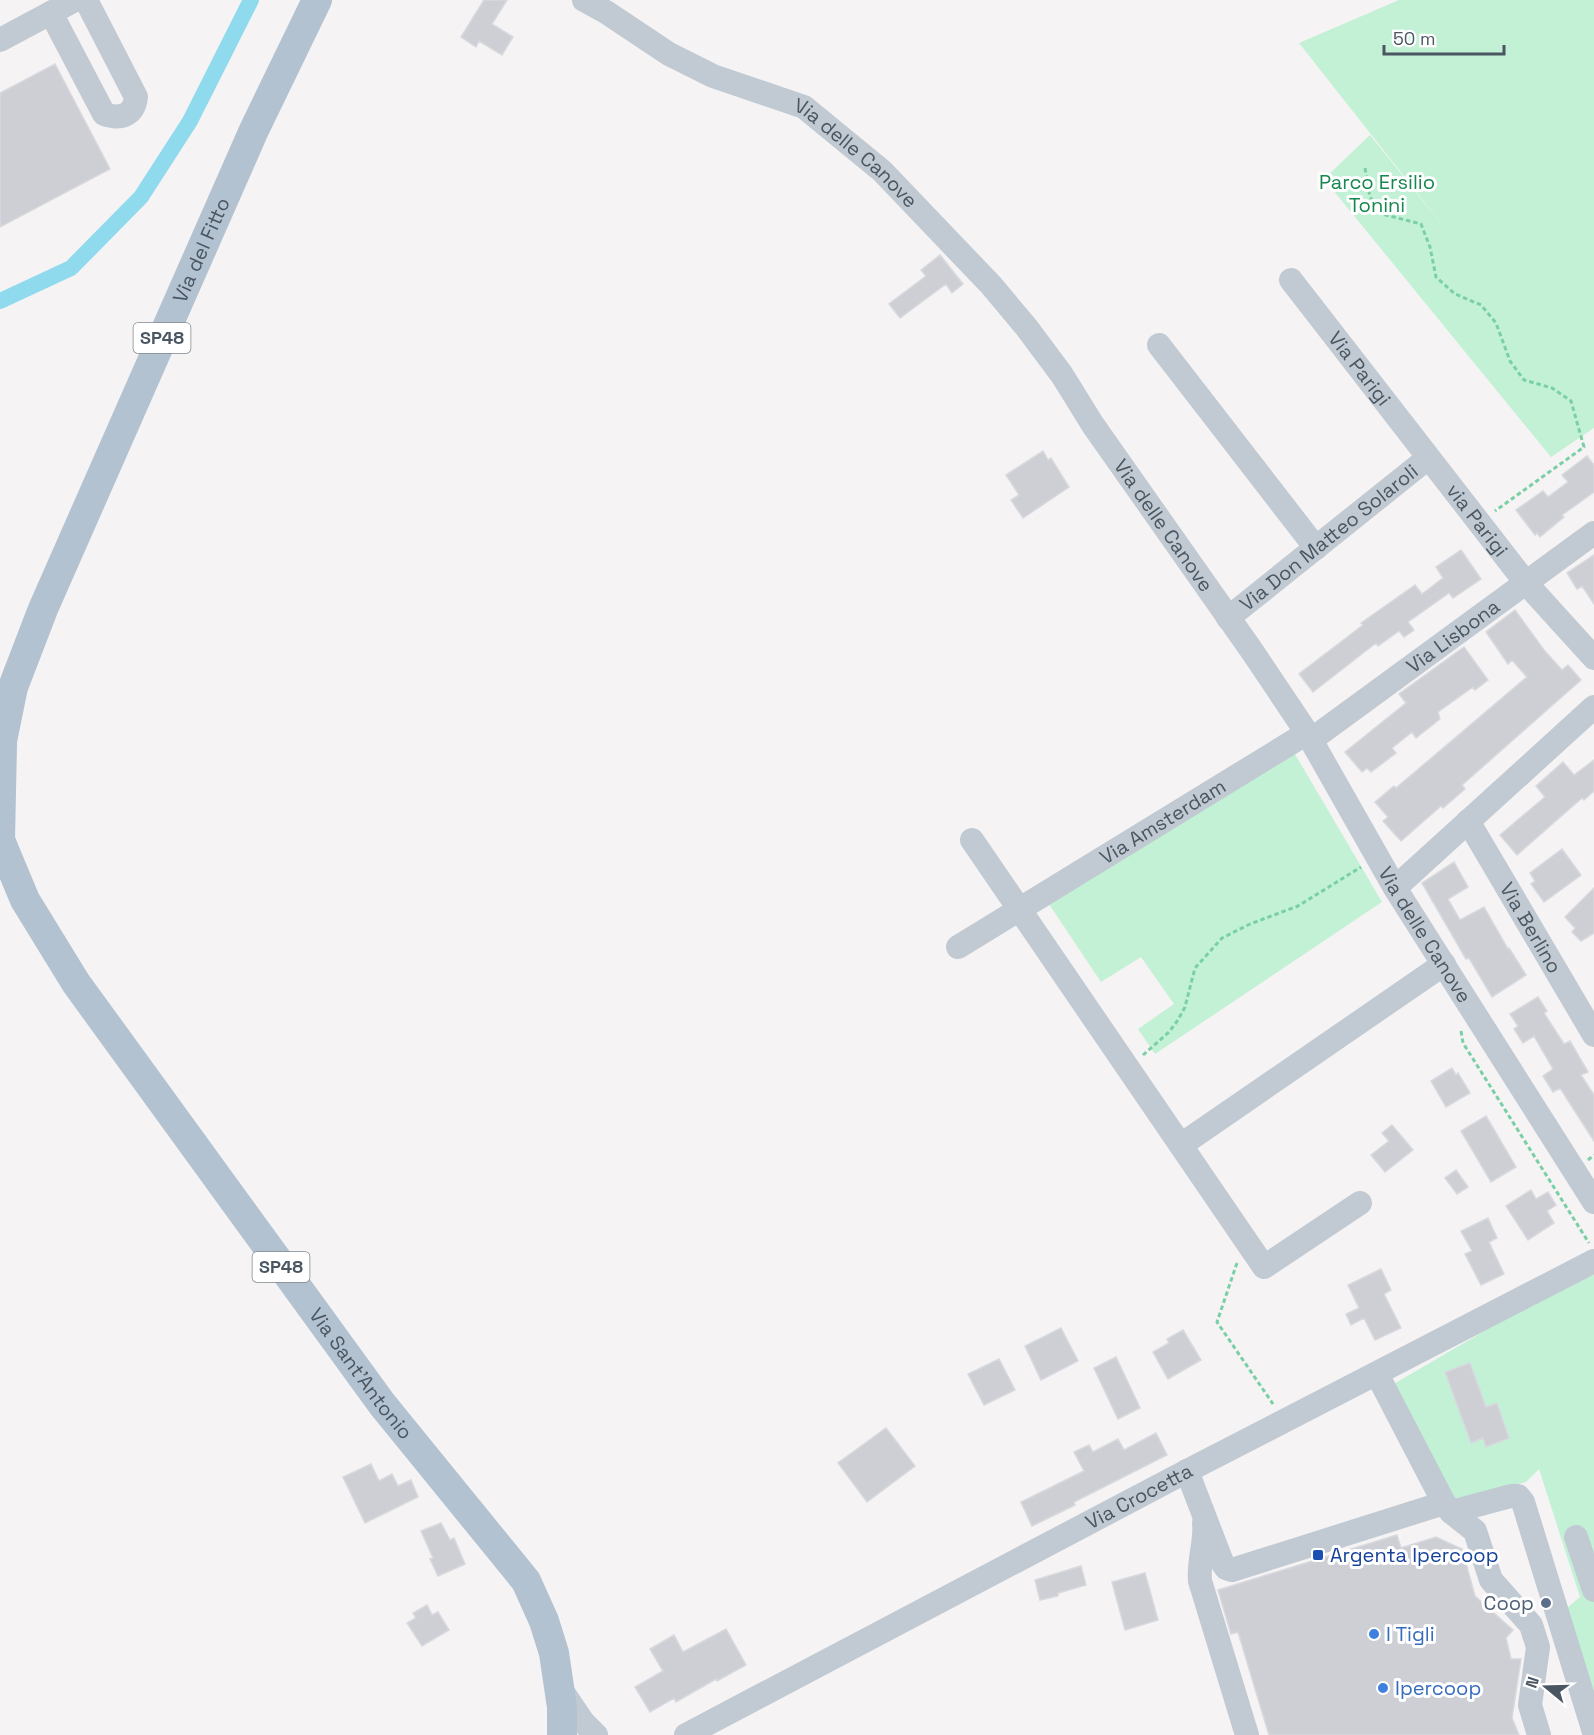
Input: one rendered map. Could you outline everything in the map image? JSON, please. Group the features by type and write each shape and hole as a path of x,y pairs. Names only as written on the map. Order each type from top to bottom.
{"main road":[{"name":"Via del Fitto","path":"1,736 30,639 250,141 314,6"},
{"name":"Via del Fitto","path":"0,700 20,667"},
{"name":"Via Sant'Antonio","path":"1,736 0,841 25,900 76,983 382,1404 526,1581 544,1621 554,1653 560,1688 562,1735"},
{"name":"Via Sant'Antonio","path":"0,888 50,943"}],"street":[{"path":"0,40 75,0"},
{"path":"51,13 104,114 122,117 135,105 136,97 86,0"},
{"name":"Via delle Canove","path":"584,0 669,54 712,76 804,107 882,171 991,285 1062,375 1093,425 1309,736 1395,888 1594,1202"},
{"name":"Via Parigi","path":"1291,280 1428,458"},
{"path":"1160,345 1316,548"},
{"name":"Via Don Matteo Solaroli","path":"1228,618 1428,458"},
{"name":"via Parigi","path":"1428,458 1526,583"},
{"name":"Via Lisbona","path":"1309,736 1594,533"},
{"path":"1526,583 1594,658"},
{"path":"1395,888 1594,707"},
{"name":"Via Amsterdam","path":"958,947 1309,736"},
{"name":"Via Berlino","path":"1468,821 1594,1035"},
{"path":"972,840 1264,1267 1360,1203"},
{"path":"1181,1145 1444,964"},
{"name":"Via Crocetta","path":"686,1735 1187,1471 1594,1261"},
{"path":"1377,1374 1448,1508 1475,1531 1491,1580 1531,1625 1538,1647 1530,1705 1539,1735"},
{"path":"1187,1471 1222,1562 1226,1568 1233,1570 1448,1508 1518,1496 1523,1502 1594,1731"},
{"path":"1203,1512 1205,1526 1199,1570 1200,1581 1247,1735"},
{"path":"1580,1552 1594,1590"},
{"path":"560,1688 583,1722 596,1735"}],"path":[{"path":"1365,168 1370,197 1382,214 1421,224 1430,247 1436,277 1455,294 1481,305 1496,323 1510,361 1524,380 1552,388 1571,401 1584,447 1479,522"},
{"path":"1128,1068 1169,1032 1178,1020 1185,1007 1195,968 1222,938 1250,924 1298,906 1361,867"},
{"path":"1245,1239 1217,1322 1285,1421"}],"green space":[{"name":"Parco Ersilio Tonini","path":"1399,0 1594,0 1594,428 1551,457 1324,179 1370,135 1452,237 1299,43"},
{"path":"1289,744 1382,902 1155,1054 1138,1029 1174,1004 1141,957 1101,982 1043,895"},
{"path":"1594,1267 1594,1695 1567,1608 1580,1597 1539,1469 1526,1482 1454,1502 1392,1385"}],"building":[{"path":"484,0 507,0 492,24 513,37 502,55 479,41 476,47 461,37"},
{"path":"55,64 110,169 0,227 0,93"},
{"path":"940,255 963,284 952,293 946,284 900,318 889,304 926,276 921,270"},
{"path":"1043,451 1048,460 1051,458 1069,487 1023,518 1011,500 1019,495 1006,475"},
{"path":"1587,456 1594,465 1594,492 1562,515 1564,517 1540,537 1537,533 1535,535 1516,510 1543,491 1548,497 1568,482 1562,475"},
{"path":"1461,550 1481,579 1453,598 1449,593 1408,622 1414,630 1404,637 1399,631 1378,646 1376,643 1313,692 1299,674 1363,625 1361,623 1415,585 1422,594 1443,578 1436,567"},
{"path":"1594,555 1594,604 1582,586 1577,589 1567,573"},
{"path":"1515,610 1544,650 1562,670 1568,665 1581,680 1462,785 1465,789 1443,808 1441,806 1401,841 1383,821 1388,817 1375,802 1394,786 1396,788 1527,677 1512,660 1508,664 1486,632"},
{"path":"1464,647 1488,680 1475,690 1473,687 1438,712 1440,719 1416,738 1412,732 1392,748 1396,753 1371,772 1367,768 1362,772 1345,752 1406,703 1399,694"},
{"path":"1594,760 1594,791 1584,800 1582,798 1517,855 1500,835 1545,797 1536,786 1563,762 1574,775"},
{"path":"1562,849 1581,875 1544,902 1531,884 1535,881 1530,873"},
{"path":"1454,862 1468,887 1448,899 1460,920 1484,907 1526,975 1492,997 1469,958 1466,959 1422,883"},
{"path":"1594,888 1594,933 1581,941 1572,932 1575,928 1565,917"},
{"path":"1538,997 1547,1011 1544,1013 1564,1044 1570,1041 1588,1072 1581,1075 1594,1095 1594,1141 1560,1088 1553,1092 1543,1076 1553,1069 1534,1036 1523,1043 1514,1029 1518,1026 1510,1014"},
{"path":"1452,1068 1456,1075 1458,1073 1470,1093 1446,1107 1431,1081"},
{"path":"1486,1116 1516,1167 1491,1182 1461,1131"},
{"path":"1392,1125 1413,1150 1385,1172 1371,1155 1389,1141 1382,1133"},
{"path":"1456,1170 1468,1187 1457,1194 1445,1178"},
{"path":"1531,1190 1536,1199 1548,1192 1556,1205 1547,1211 1554,1223 1528,1240 1506,1206"},
{"path":"1488,1218 1497,1238 1489,1242 1504,1274 1481,1285 1465,1254 1472,1251 1461,1231"},
{"path":"1381,1269 1391,1290 1384,1294 1401,1328 1375,1340 1364,1318 1351,1325 1346,1314 1359,1308 1348,1285"},
{"path":"1061,1328 1078,1361 1041,1380 1025,1346"},
{"path":"1183,1330 1201,1360 1168,1379 1153,1352 1169,1343 1167,1339"},
{"path":"1116,1357 1140,1408 1118,1419 1094,1368"},
{"path":"999,1359 1015,1390 984,1405 968,1374"},
{"path":"1470,1363 1486,1407 1497,1403 1509,1438 1486,1447 1483,1438 1471,1443 1445,1372"},
{"path":"886,1428 915,1466 867,1502 838,1463"},
{"path":"1156,1433 1167,1455 1032,1526 1021,1502 1084,1471 1074,1452 1089,1445 1093,1452 1118,1439 1124,1450"},
{"path":"371,1464 379,1481 392,1474 398,1486 411,1480 418,1497 365,1523 343,1477"},
{"path":"441,1523 450,1540 454,1538 465,1564 438,1576 421,1531"},
{"name":"I Tigli","path":"1397,1535 1401,1548 1436,1537 1462,1549 1475,1596 1513,1630 1506,1638 1511,1659 1521,1659 1512,1718 1519,1735 1269,1735 1238,1632 1231,1634 1218,1590"},
{"path":"1081,1566 1086,1585 1040,1600 1035,1580"},
{"path":"1145,1573 1158,1620 1125,1630 1112,1582"},
{"path":"427,1605 432,1615 438,1612 449,1630 422,1646 407,1623 416,1618 413,1613"},
{"path":"726,1629 746,1665 676,1702 674,1698 650,1712 635,1687 663,1671 650,1649 674,1635 683,1652"}],"waterway":[{"path":"0,301 71,268 141,197 190,121 251,0"}],"place":[{"name":"Argenta Ipercoop","path":"1318,1555"},
{"name":"Coop","path":"1546,1603"},
{"name":"I Tigli","path":"1374,1634"},
{"name":"Ipercoop","path":"1383,1688"}]}
